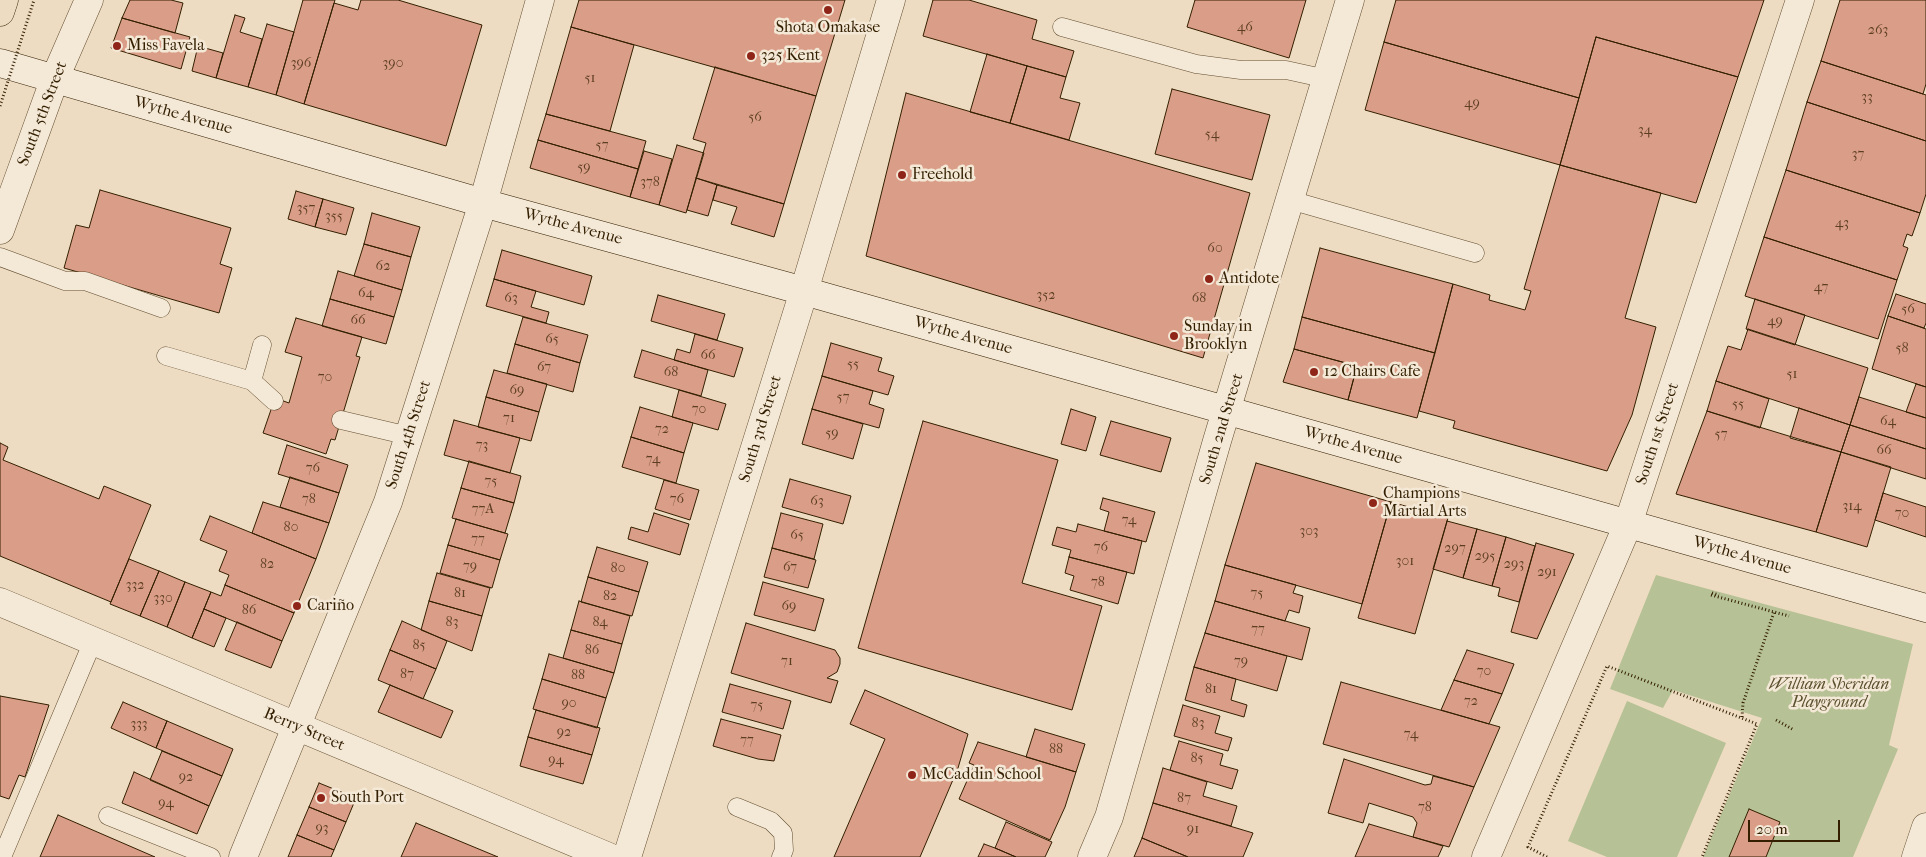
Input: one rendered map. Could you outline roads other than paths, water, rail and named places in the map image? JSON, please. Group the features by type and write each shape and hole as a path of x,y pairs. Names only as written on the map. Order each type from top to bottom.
{"highway":[{"path":"0,12 4,0"}],"street":[{"name":"South 5th Street","path":"0,230 55,78 89,0"},
{"name":"South 4th Street","path":"243,857 388,502 483,203 540,0"},
{"name":"South 3rd Street","path":"627,857 804,290 891,0"},
{"name":"South 2nd Street","path":"1092,857 1109,817 1217,440 1228,410 1350,0"},
{"name":"South 1st Street","path":"1486,857 1628,524 1800,0"},
{"name":"Wythe Avenue","path":"0,63 483,203 804,290 1926,608"},
{"name":"Berry Street","path":"0,602 609,857"},
{"path":"1916,857 1926,827"}],"lane":[{"path":"1062,28 1196,64 1227,69 1286,70 1326,79"},
{"path":"1290,200 1475,253"},
{"path":"0,257 65,281 85,281 162,308"},
{"path":"252,380 262,345"},
{"path":"166,356 252,380 274,401"},
{"path":"341,420 409,436"},
{"path":"2,857 93,641"},
{"path":"737,808 772,821 783,833 784,850 781,857"},
{"path":"108,816 211,857"}],"place":[{"name":"Shota Omakase","path":"828,10"},
{"name":"Miss Favela","path":"117,46"},
{"name":"325 Kent","path":"751,56"},
{"name":"Freehold","path":"902,175"},
{"name":"Antidote","path":"1209,279"},
{"name":"Sunday in Brooklyn","path":"1174,336"},
{"name":"12 Chairs Cafe","path":"1314,372"},
{"name":"Champions Martial Arts","path":"1373,503"},
{"name":"Cariño","path":"297,606"},
{"name":"McCaddin School","path":"912,775"},
{"name":"South Port","path":"321,798"}],"park label":[{"name":"William Sheridan Playground","path":"1829,694"}]}
